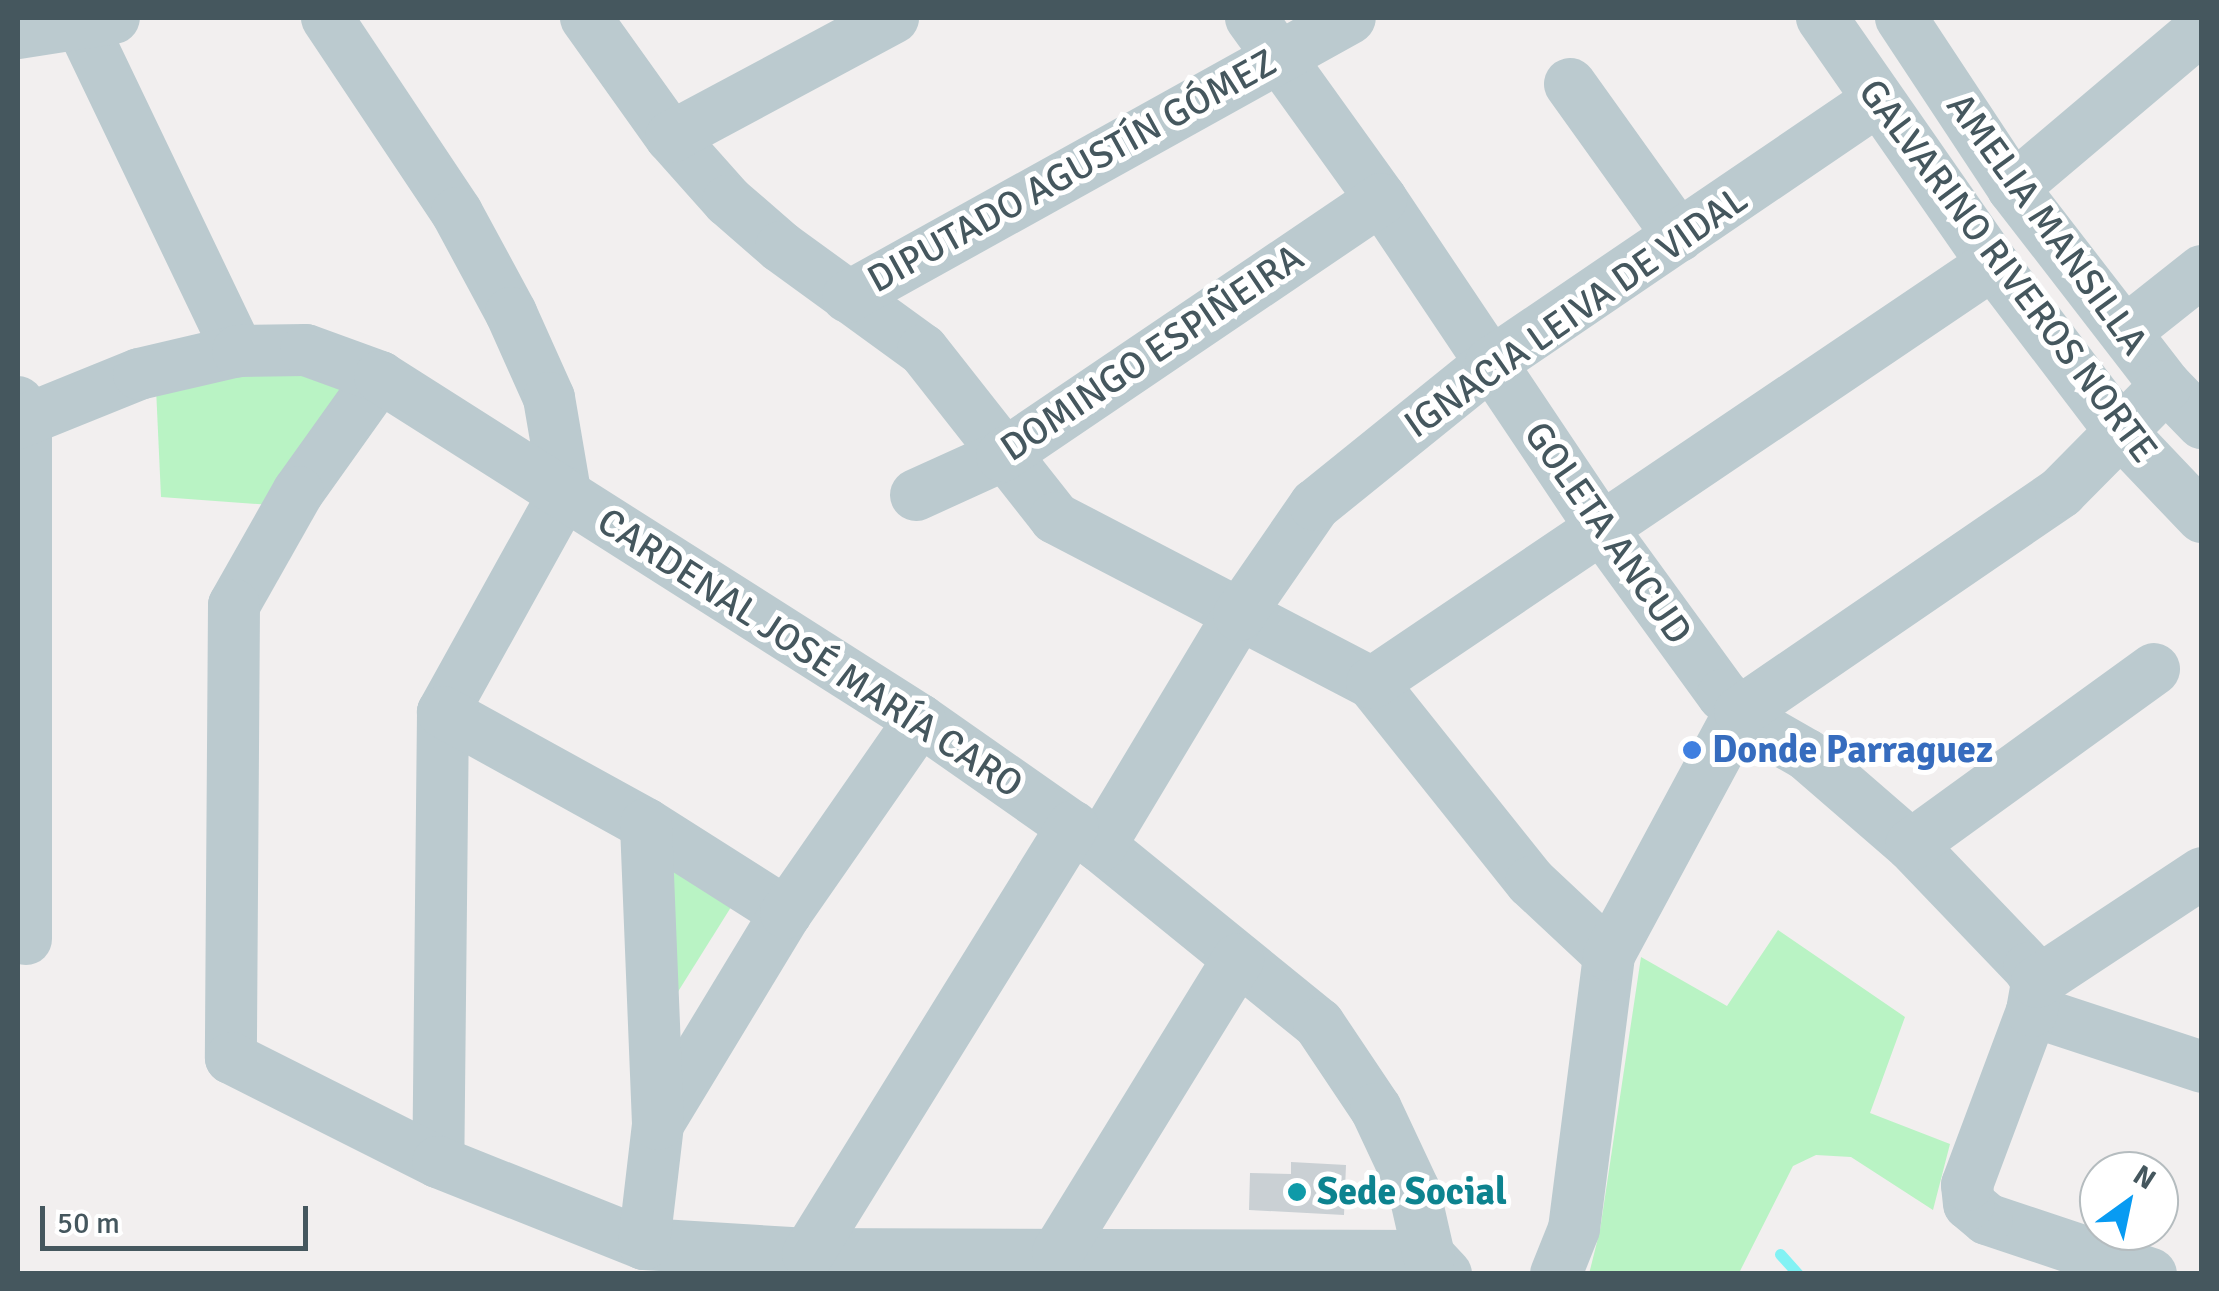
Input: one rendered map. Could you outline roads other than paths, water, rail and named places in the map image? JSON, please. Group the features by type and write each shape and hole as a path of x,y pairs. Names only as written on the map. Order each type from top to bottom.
{"street":[{"path":"327,18 457,213 511,313 549,398 565,492 443,712 438,1162"},
{"path":"586,18 670,137 728,201 848,297 923,350 1002,456 1055,518 1372,683 1531,882 1609,955"},
{"path":"670,137 893,18"},
{"name":"DIPUTADO AGUSTÍN GÓMEZ","path":"848,297 1265,36 1350,18"},
{"name":"GALVARINO RIVEROS NORTE","path":"1822,18 1876,101 1993,264 2120,431 2202,517"},
{"name":"AMELIA MANSILLA","path":"1900,18 2014,188 2184,405"},
{"path":"18,33 98,22 238,350"},
{"path":"2014,188 2202,28"},
{"name":"GOLETA ANCUD","path":"1265,36 1381,200 1603,530 1740,712 1807,755 1911,845 2030,968 2034,997"},
{"path":"1570,84 1679,236"},
{"name":"IGNACIA LEIVA DE VIDAL","path":"808,1254 1086,836 1315,505 1492,363 1876,101"},
{"name":"DOMINGO ESPIÑEIRA","path":"916,495 1002,456 1381,200"},
{"path":"1372,683 1993,264"},
{"path":"2125,332 2202,271"},
{"name":"CARDENAL JOSÉ MARÍA CARO","path":"20,415 139,374 238,350 306,350 380,377 920,720 1086,836 1319,1024 1376,1109 1414,1190 1437,1265"},
{"path":"380,377 298,492 234,604 231,1058 438,1162 644,1244 808,1254 1058,1252 1437,1265"},
{"path":"1556,1274 1574,1229 1609,955 1740,712 2061,492 2120,431 2184,405"},
{"path":"20,415 26,939"},
{"path":"1911,845 2154,669"},
{"path":"443,712 646,824 786,914"},
{"path":"658,1124 786,914 920,720"},
{"path":"644,1244 658,1124 646,824"},
{"path":"2151,1274 1988,1218 1969,1204 1967,1185 2034,997 2202,873"},
{"path":"1058,1252 1238,959"},
{"path":"2034,997 2202,1067"}],"waterway":[{"path":"1780,1254 1798,1274"}],"place":[{"name":"Donde Parraguez","path":"1692,750"},
{"name":"Sede Social","path":"1297,1192"}]}
